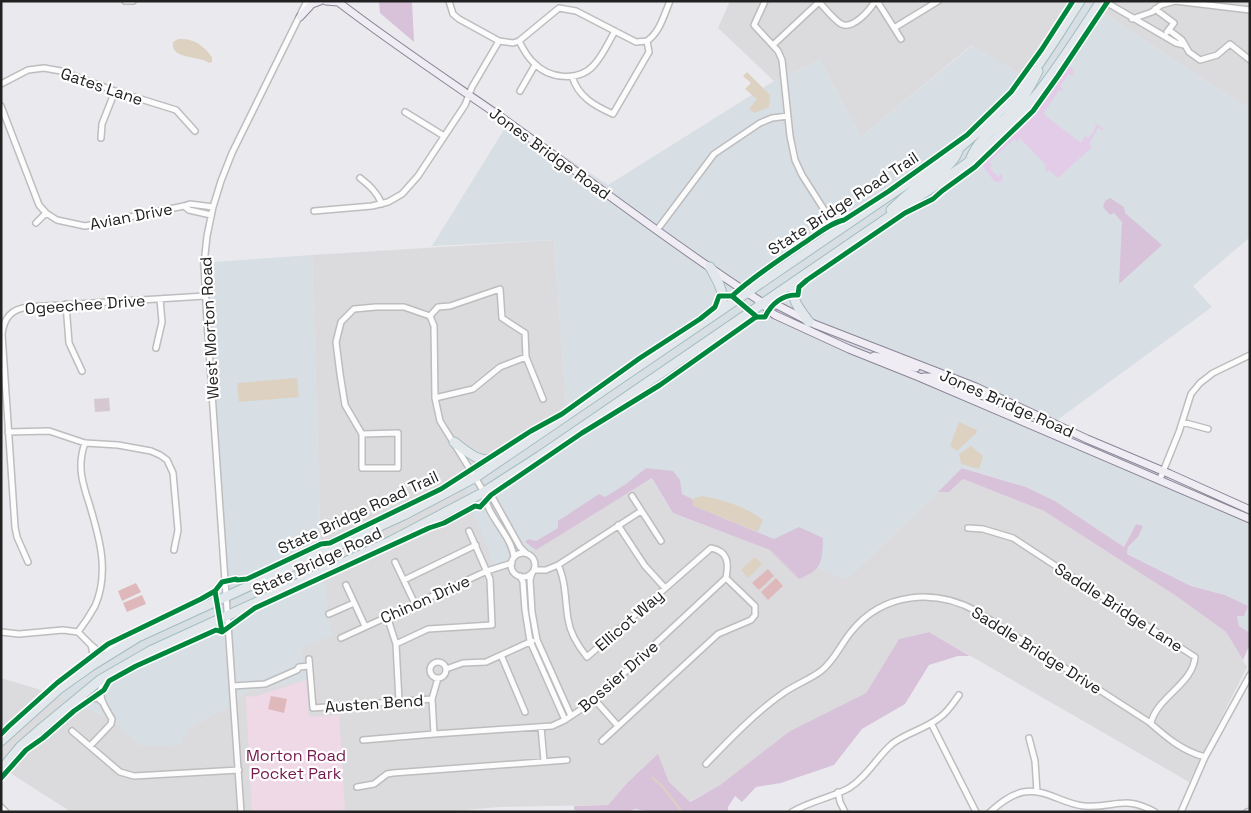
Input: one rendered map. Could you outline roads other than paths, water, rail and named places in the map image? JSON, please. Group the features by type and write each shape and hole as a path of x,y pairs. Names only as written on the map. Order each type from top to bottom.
{"highway":[{"name":"State Bridge Road","path":"1,742 28,715 60,688 138,637 404,514 476,477 748,293 837,230 959,148 1021,88 1050,48 1080,1"},
{"name":"State Bridge Road","path":"1,770 20,748 72,702 106,677 155,649 391,541 484,492 970,161 1002,134 1029,106 1102,1"},
{"path":"970,161 977,144 1007,116 1026,94 1050,48"},
{"path":"873,228 916,188 952,164 959,148"},
{"path":"710,267 724,297 720,308 714,316"},
{"path":"796,281 793,289 794,300 810,322"},
{"path":"761,284 760,289 763,303"},
{"name":"State Bridge Road","path":"454,442 482,460 489,462 529,437 541,434"}],"main road":[{"path":"300,17 312,4 320,1"},
{"path":"326,1 338,2"},
{"name":"Jones Bridge Road","path":"338,2 394,45 469,95 657,230 763,303 775,315 868,357 1160,479"},
{"name":"Jones Bridge Road","path":"763,303 775,304 810,322 995,396 1087,439 1250,510"},
{"path":"868,357 876,356 890,359 914,368 924,367"},
{"path":"919,377 932,378 963,391 983,396 995,396"},
{"path":"1160,479 1248,519"}],"street":[{"path":"125,1 133,1"},
{"name":"West Morton Road","path":"241,812 204,264 211,216 221,181 232,153 307,1"},
{"path":"448,1 458,19 499,41 513,43 519,41 559,8 576,10 614,32 636,42 647,41 652,38 659,27 670,1"},
{"path":"765,1 754,25 778,50 782,60 792,150 798,168 837,230"},
{"path":"773,45 818,1 841,24 848,25 855,22 876,1 901,39"},
{"path":"894,28 938,1"},
{"path":"1102,1 1164,37 1184,45"},
{"path":"1132,19 1161,5 1175,1 1250,10"},
{"path":"1155,9 1174,23 1164,37"},
{"path":"1169,30 1182,40 1189,52 1200,60 1217,55 1230,44 1250,60"},
{"path":"519,41 535,65 557,76 572,76 581,74 593,67 614,32"},
{"path":"314,211 382,204 395,199 407,189 418,176 465,105 472,86 499,41"},
{"path":"572,76 575,86 582,95 600,108 613,114 649,52 647,41"},
{"path":"520,91 535,65"},
{"name":"Gates Lane","path":"1,84 28,70 44,68 61,71 115,91 176,110 195,132"},
{"path":"101,138 102,124 115,91"},
{"path":"1,106 16,142 28,180 39,205 46,213 36,223"},
{"path":"405,112 444,136"},
{"path":"657,230 714,154 760,123 772,118 788,116"},
{"path":"360,178 371,187 382,204"},
{"name":"Avian Drive","path":"46,213 57,220 84,226 190,204 213,207"},
{"name":"Avian Drive","path":"184,206 189,210 211,216"},
{"path":"430,316 438,307 450,306 500,289 502,318 525,333 526,357 543,399"},
{"name":"Ogeechee Drive","path":"28,562 17,537 15,526 2,334 7,317 22,308 205,296"},
{"path":"156,348 162,322 160,299"},
{"path":"66,304 69,343 82,371"},
{"path":"362,434 398,433 398,468 362,468 362,434 345,405 336,342 341,322 354,309 376,307 404,307 430,316 434,326 435,398 440,421 476,477 484,492 485,500 512,549 514,557 512,563 513,570 520,576 523,582 530,641 565,720"},
{"path":"1160,479 1191,394 1200,383 1213,373 1250,355"},
{"path":"435,398 473,389 500,367 526,357"},
{"path":"1182,422 1208,429"},
{"path":"8,432 49,431 85,443 118,445 160,454 167,460 172,473 178,530 174,550"},
{"path":"78,632 95,606 103,573 97,530 80,474 80,458 85,443"},
{"path":"484,492 490,495 520,548 533,559 535,565 530,580 532,612 537,640 571,716"},
{"path":"632,496 662,541"},
{"path":"520,576 526,576 533,571 546,570 558,565 641,510"},
{"path":"618,525 645,566 665,588"},
{"name":"Saddle Bridge Lane","path":"968,528 983,529 1013,538 1195,657 1195,663 1187,677 1153,715 1151,723"},
{"path":"396,644 428,629 492,626 490,579 469,531"},
{"path":"404,580 476,545"},
{"name":"Ellicot Way","path":"558,565 562,574 568,621 578,645 587,657 711,548 718,549 725,554 728,564 726,578"},
{"path":"514,557 526,554"},
{"path":"396,562 415,604"},
{"name":"Chinon Drive","path":"341,638 487,571 512,563"},
{"path":"602,741 718,634 751,620 755,614 755,606 726,578"},
{"name":"Bossier Drive","path":"363,740 552,726 565,720 595,700 726,578"},
{"path":"346,585 365,626"},
{"name":"Saddle Bridge Drive","path":"706,764 725,743 779,695 822,670 833,659 852,630 865,617 880,607 912,597 939,598 971,608 1151,723 1164,737 1188,752 1205,757"},
{"path":"329,614 354,603"},
{"path":"388,616 396,644 399,701"},
{"name":"State Bridge Road","path":"91,646 97,650 106,650 146,628 162,625"},
{"path":"1,632 19,634 63,630 78,632 91,646 94,654 91,666"},
{"path":"446,669 463,663 486,662 530,641 537,640"},
{"path":"501,655 525,712"},
{"name":"Austen Bend","path":"309,659 313,708 432,700 438,678"},
{"path":"441,662 446,669 445,675 438,678 433,677 429,669 432,664 441,662"},
{"path":"233,686 265,684 297,670 300,672 309,669"},
{"path":"1181,812 1205,757 1250,675"},
{"path":"101,701 102,684 106,677"},
{"path":"792,812 857,782 894,742 931,723 948,711 959,695"},
{"path":"72,702 87,698 98,698 112,719 111,724 90,746"},
{"path":"432,700 434,734"},
{"path":"595,700 618,726"},
{"path":"931,723 976,812"},
{"path":"541,727 544,761"},
{"path":"72,731 120,772 134,776 239,770"},
{"path":"1029,738 1035,761 1037,792"},
{"path":"358,786 374,784 387,774 393,772 567,760"},
{"path":"838,792 845,812"},
{"path":"990,812 1010,797 1023,792 1048,794 1083,806 1123,802 1142,805 1156,812"},
{"path":"1,808 6,812"}],"waterway":[{"path":"653,778 663,787 682,812"}],"park label":[{"name":"Morton Road Pocket Park","path":"296,764"}]}
